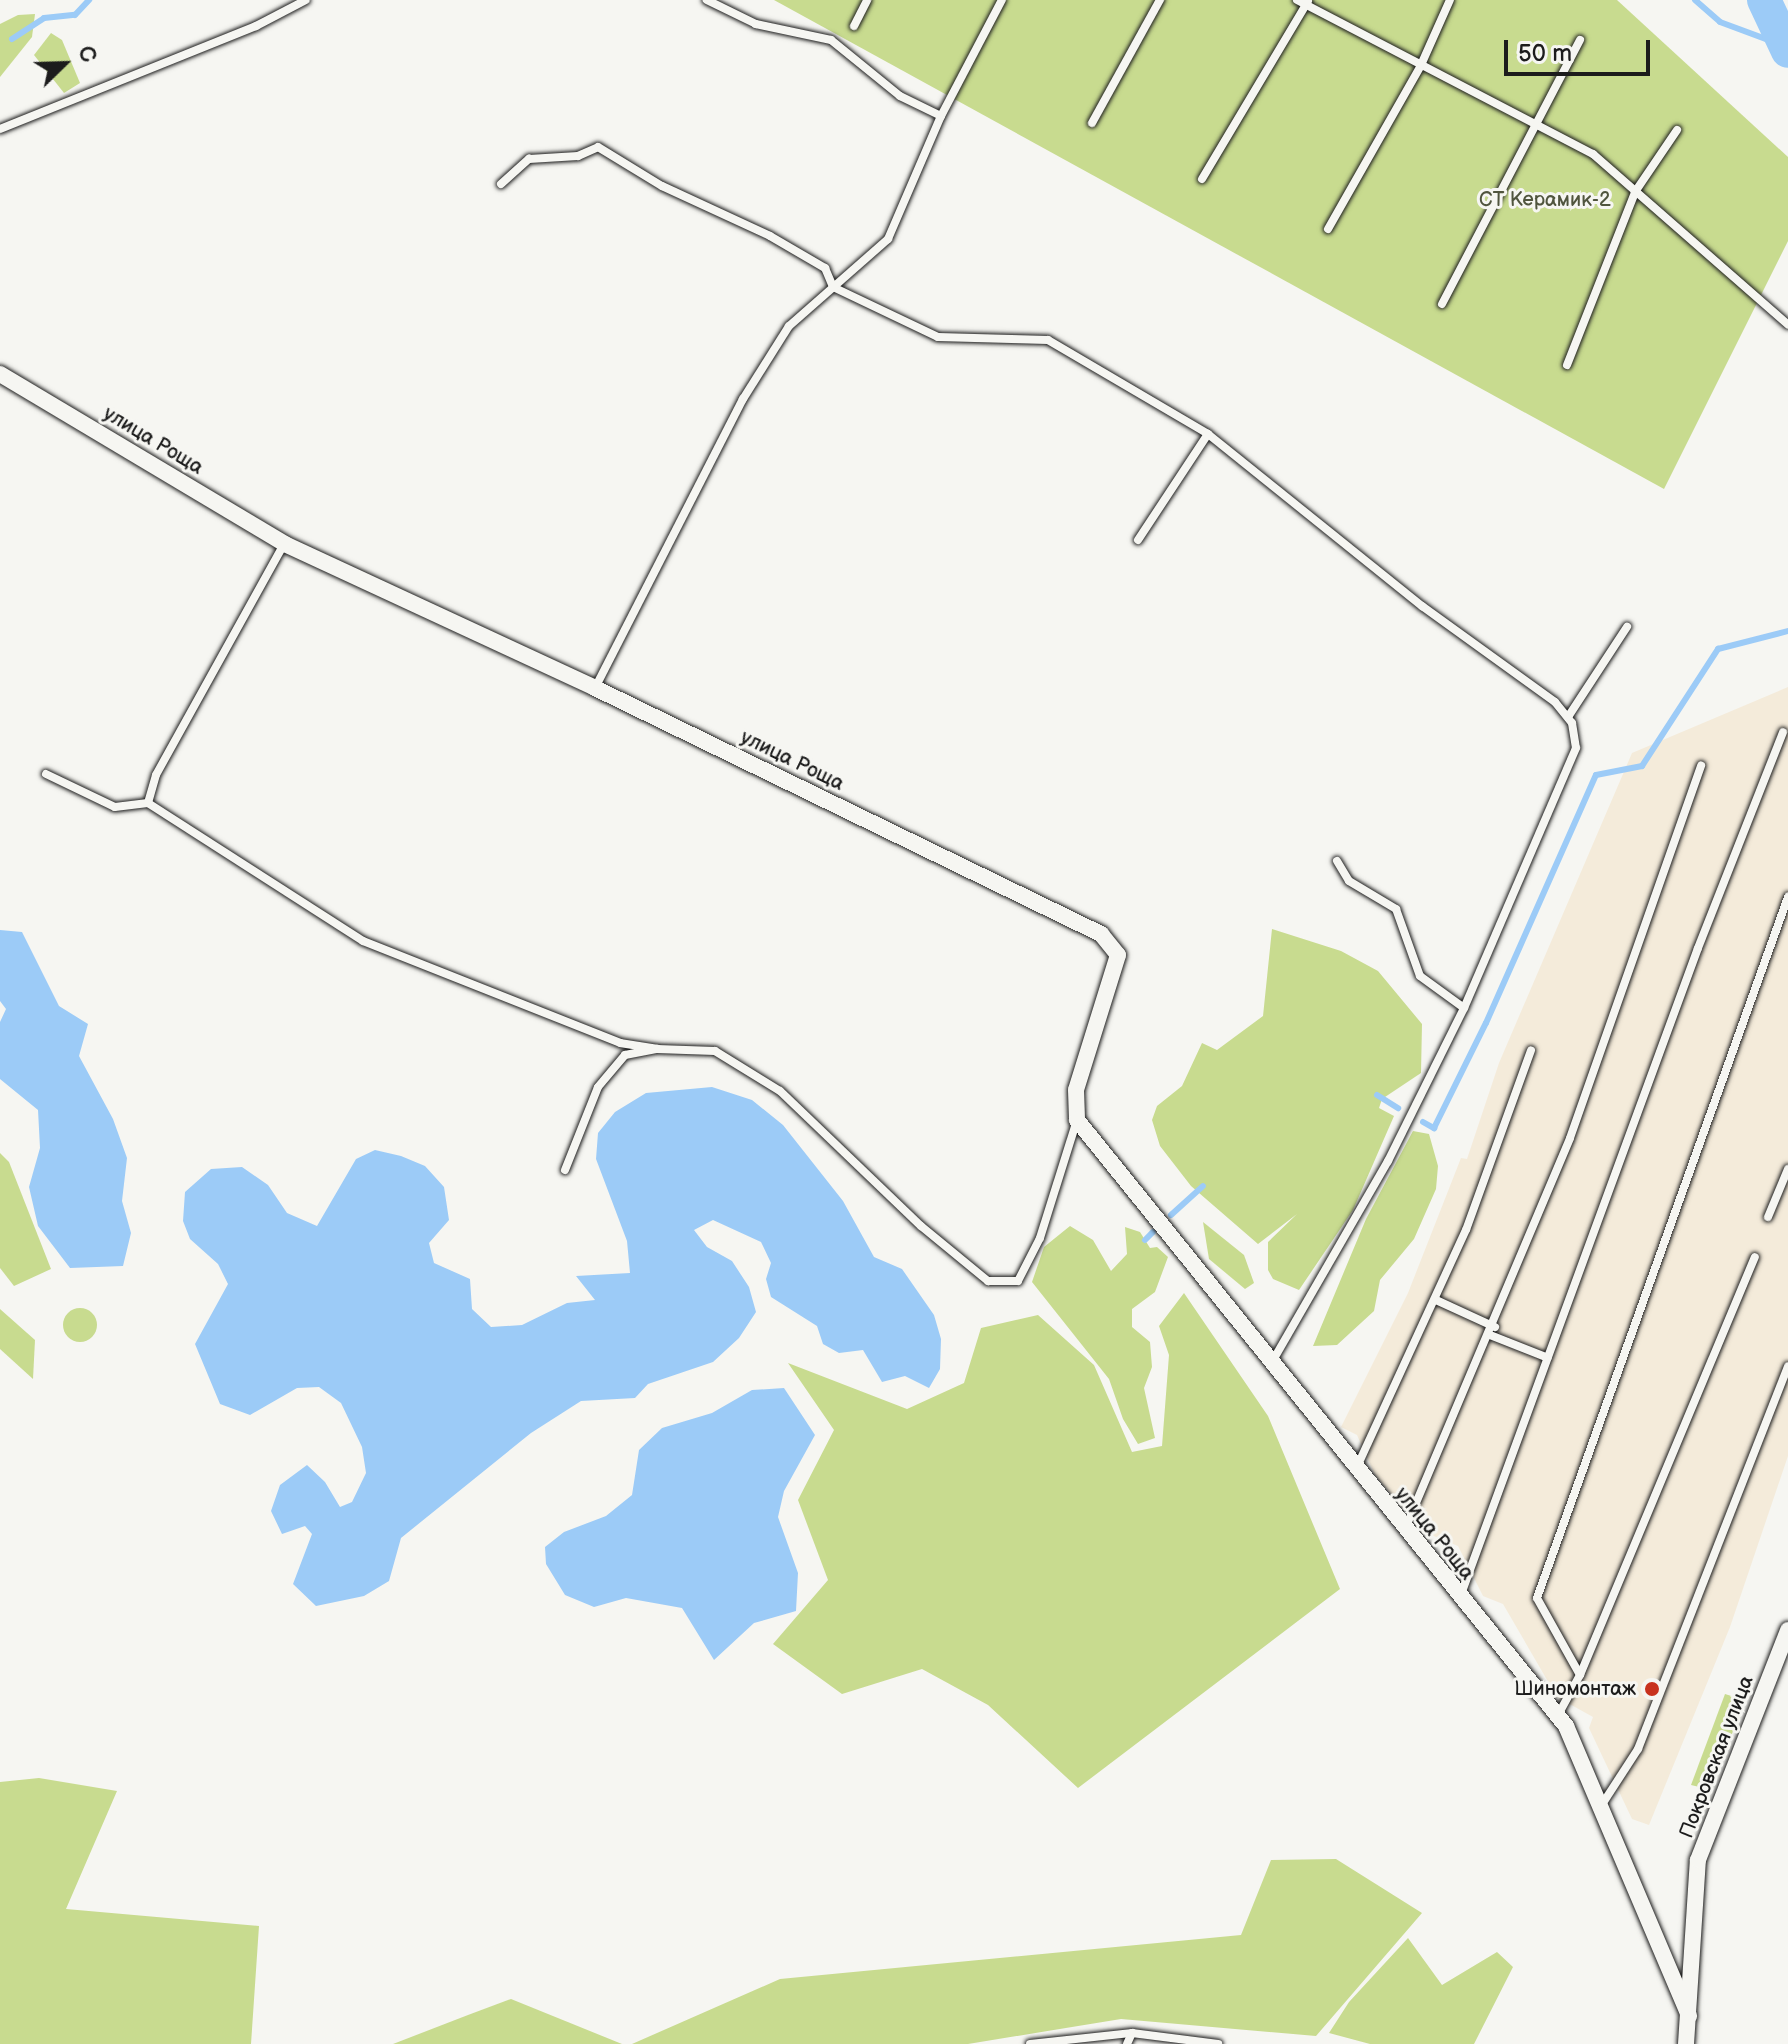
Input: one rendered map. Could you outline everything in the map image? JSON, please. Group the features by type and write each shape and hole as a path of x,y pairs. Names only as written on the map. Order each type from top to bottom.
{"street":[{"name":"улица Роща","path":"0,374 285,544 595,688 1101,934 1118,955 1076,1090 1077,1120 1273,1360 1355,1469 1558,1716 1689,2016"},
{"name":"Покровская улица","path":"1686,2044 1698,1860 1788,1630"}],"lane":[{"path":"0,129 256,26 306,0"},
{"path":"707,0 725,4 756,24 831,40 900,96 941,116"},
{"path":"854,26 867,0"},
{"path":"595,688 743,399 789,326 888,239 941,116 1002,0"},
{"path":"1092,123 1160,0"},
{"path":"1328,229 1421,65 1450,0"},
{"path":"1202,179 1304,2 1593,154 1788,325"},
{"path":"1442,304 1533,123 1580,40"},
{"path":"1567,365 1635,192 1677,130"},
{"path":"501,184 529,159 578,156 598,147 662,186 825,268 833,287 938,337 1048,340 1208,434 1416,601 1555,702 1568,717 1576,748 1464,1008 1388,1161 1273,1360"},
{"path":"1138,540 1208,434"},
{"path":"46,774 115,807 148,803 156,775 285,544"},
{"path":"1568,717 1627,627"},
{"path":"1460,1598 1783,732"},
{"path":"1405,1530 1492,1331 1570,1138 1701,765"},
{"name":"улица Роща","path":"148,803 363,941 620,1043 657,1049 715,1051 780,1091 921,1226 988,1281 1018,1281 1040,1238 1077,1120"},
{"path":"1337,861 1349,881 1396,909 1420,976 1464,1008"},
{"path":"1580,1675 1537,1598 1788,897"},
{"name":"улица Роща","path":"565,1170 598,1087 625,1055 657,1049"},
{"path":"1355,1469 1436,1300 1531,1050"},
{"path":"1768,1217 1788,1169"},
{"path":"1558,1716 1580,1675 1755,1257"},
{"path":"1436,1300 1548,1358"},
{"path":"1600,1807 1638,1749 1788,1366"},
{"path":"1030,2044 1132,2033 1218,2044"},
{"path":"1127,2044 1132,2033"}],"shaded area":[{"path":"1788,687 1788,1456 1730,1627 1649,1825 1632,1819 1589,1728 1593,1717 1557,1697 1503,1604 1483,1596 1458,1546 1424,1532 1375,1475 1357,1435 1341,1427 1408,1293 1461,1158 1467,1159 1499,1063 1632,753"}],"green space":[{"name":"СТ Керамик-2","path":"774,0 1617,0 1788,157 1788,241 1664,489"},
{"path":"35,14 32,37 0,77 0,24 18,15"},
{"path":"51,33 62,40 80,83 64,93 34,55"},
{"path":"1272,929 1341,951 1378,971 1422,1024 1421,1073 1382,1099 1379,1108 1394,1116 1353,1210 1299,1290 1273,1279 1268,1270 1268,1242 1297,1214 1258,1244 1191,1186 1160,1146 1152,1120 1157,1106 1182,1086 1202,1043 1217,1050 1263,1016"},
{"path":"1413,1131 1429,1134 1438,1166 1436,1189 1414,1239 1380,1280 1374,1311 1337,1345 1313,1346 1366,1219"},
{"path":"0,1153 9,1162 51,1269 14,1286 0,1268"},
{"path":"1203,1222 1244,1255 1254,1283 1245,1289 1209,1259"},
{"path":"1070,1226 1093,1240 1111,1271 1127,1254 1125,1227 1140,1232 1150,1248 1157,1247 1168,1257 1155,1292 1132,1309 1132,1327 1150,1342 1152,1367 1144,1388 1155,1438 1138,1444 1123,1419 1109,1379 1032,1282 1044,1247"},
{"path":"1184,1293 1268,1416 1340,1589 1078,1788 988,1705 922,1669 842,1694 773,1644 828,1580 798,1500 834,1430 788,1363 907,1409 964,1383 981,1328 1038,1315 1094,1365 1132,1452 1162,1446 1169,1355 1159,1326"},
{"path":"80,1308 92,1313 97,1325 92,1337 80,1342 68,1337 63,1325 68,1313"},
{"path":"0,1309 35,1340 33,1379 0,1349"},
{"path":"1725,1694 1744,1700 1712,1790 1691,1785"},
{"path":"39,1778 117,1791 66,1909 259,1926 251,2044 0,2044 0,1782"},
{"path":"1336,1859 1422,1913 1316,2036 1121,2019 968,2044 632,2044 780,1979 1241,1935 1271,1860"},
{"path":"1408,1938 1442,1985 1497,1952 1513,1967 1474,2044 1370,2044 1329,2033 1349,2002"},
{"path":"511,1999 622,2044 393,2044 468,2015"}],"water":[{"path":"0,930 22,932 59,1006 88,1024 79,1056 113,1119 127,1158 122,1201 131,1233 123,1266 70,1268 38,1226 29,1187 40,1148 38,1110 0,1079 0,1022 6,1009 0,1001"},
{"path":"712,1087 752,1100 783,1125 843,1201 874,1257 902,1269 934,1315 941,1339 940,1369 929,1388 905,1376 882,1382 863,1350 839,1353 823,1344 817,1326 771,1297 766,1279 771,1263 761,1242 713,1220 694,1230 707,1247 732,1261 749,1287 756,1312 739,1338 713,1362 648,1384 635,1398 581,1401 531,1433 401,1538 389,1581 364,1596 316,1606 293,1584 312,1534 305,1526 282,1534 271,1511 280,1485 307,1465 325,1482 340,1507 352,1502 366,1473 362,1447 341,1403 319,1387 297,1388 250,1415 220,1404 195,1344 228,1284 218,1264 190,1239 183,1221 185,1192 211,1169 242,1167 268,1185 287,1213 317,1226 356,1159 375,1150 401,1156 425,1166 444,1187 449,1220 429,1243 434,1263 470,1279 472,1309 491,1327 522,1325 567,1303 595,1300 576,1276 630,1273 627,1241 596,1159 598,1133 615,1112 646,1093"},
{"path":"784,1388 815,1435 784,1491 778,1517 798,1573 796,1611 754,1623 714,1660 682,1608 626,1598 594,1607 565,1595 546,1564 545,1547 564,1532 606,1516 632,1495 639,1450 662,1428 712,1413 752,1390"}],"waterway":[{"path":"12,39 44,18 75,15 89,0"},
{"path":"1695,0 1720,22 1785,46"},
{"path":"1764,0 1788,51"},
{"path":"1423,1122 1434,1128 1486,1023 1596,775 1642,766 1718,649 1788,631"},
{"path":"1377,1095 1398,1108"},
{"path":"1171,1215 1203,1186"},
{"path":"1145,1240 1153,1232"}],"place":[{"name":"Шиномонтаж","path":"1652,1689"}]}
